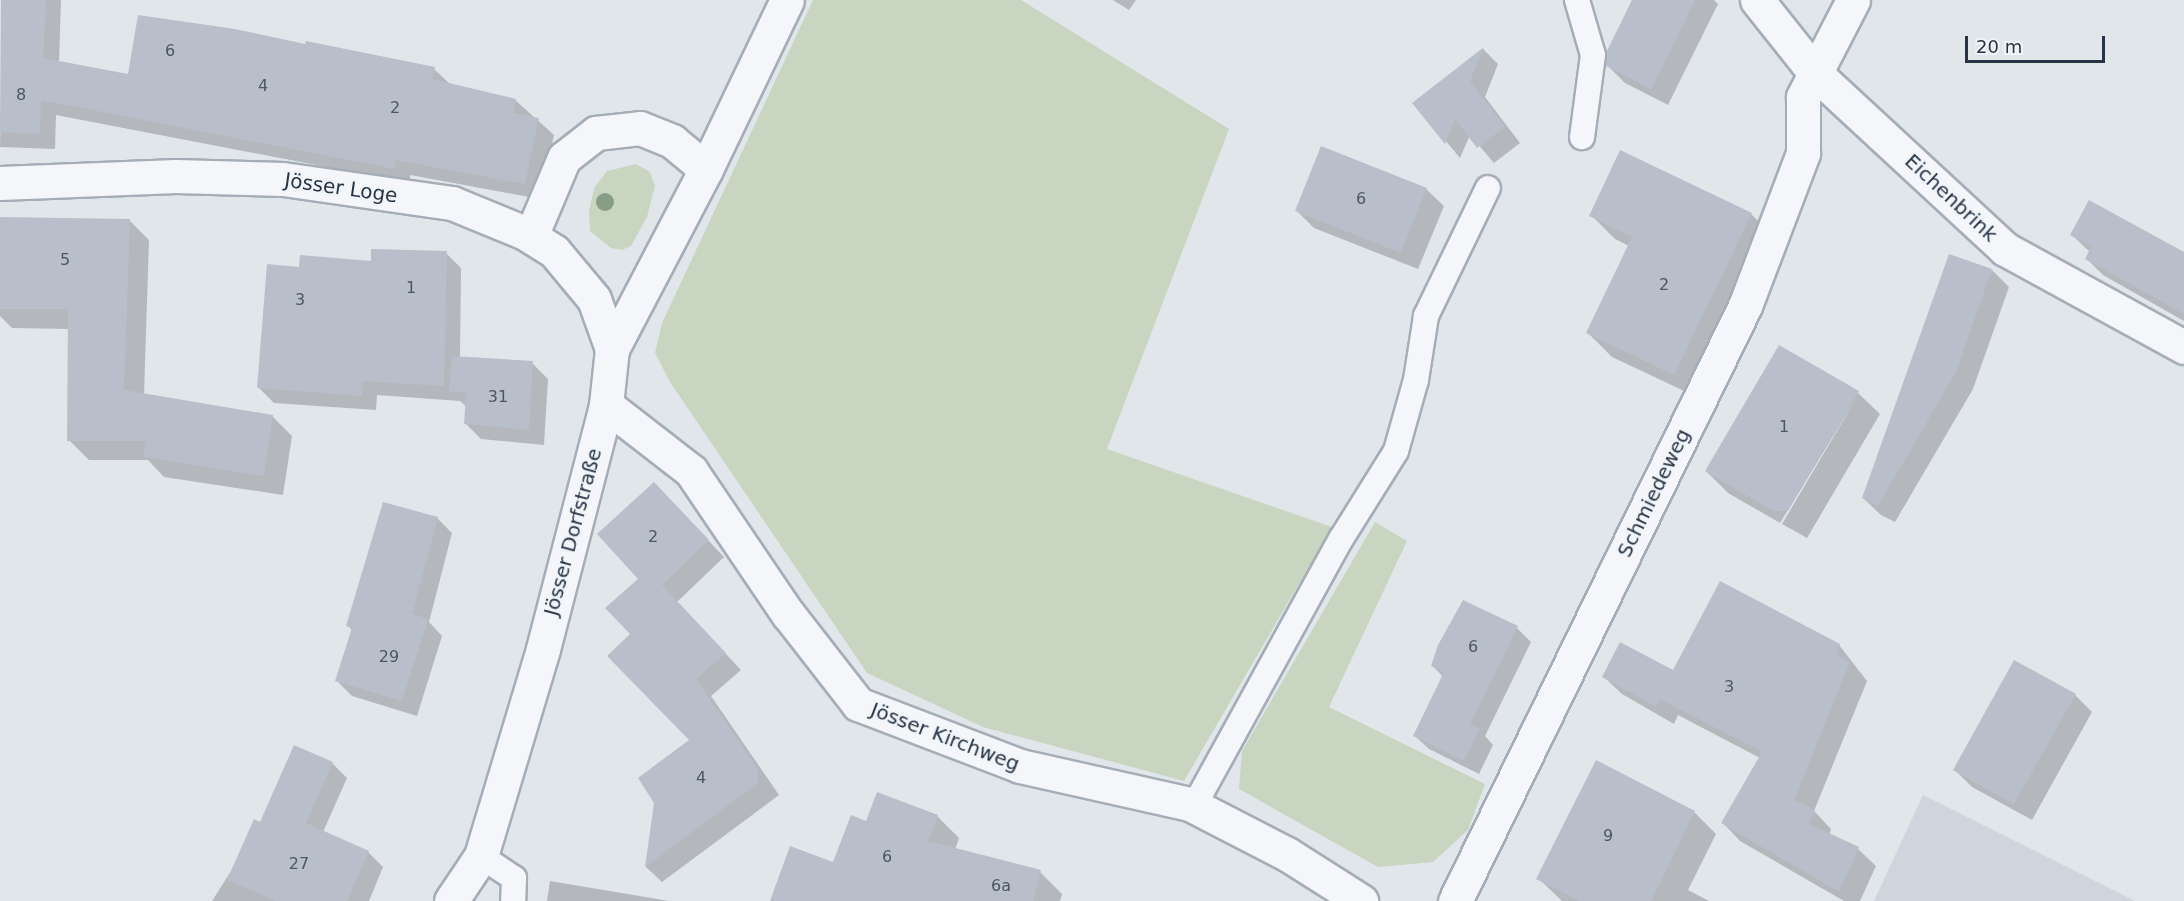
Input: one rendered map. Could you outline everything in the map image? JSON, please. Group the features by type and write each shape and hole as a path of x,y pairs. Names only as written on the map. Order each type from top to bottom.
{"street":[{"name":"Jösser Dorfstraße","path":"451,901 481,855 543,649 606,405 612,349 706,169 787,0"},
{"name":"Eichenbrink","path":"1757,0 1815,73 2005,249 2184,347"},
{"name":"Schmiedeweg","path":"1455,901 1745,306 1803,153 1803,97 1853,0"},
{"path":"531,236 564,158 596,133 640,128 672,141 706,169"},
{"name":"Jösser Loge","path":"0,183 176,176 283,179 452,203 531,236 554,251 594,299 612,349"},
{"name":"Jösser Kirchweg","path":"606,405 691,471 788,614 858,704 1020,766 1194,806 1287,854 1361,901"}],"lane":[{"path":"1577,0 1593,55 1582,136"},
{"path":"1194,806 1335,549 1396,451 1416,380 1426,316 1488,188"},
{"path":"481,855 514,878 513,901"}],"shaded area":[{"path":"1923,795 2135,901 1874,901"}],"green space":[{"path":"813,0 1021,0 1229,129 1107,449 1332,527 1184,781 983,727 867,673 670,382 655,353 662,323"},
{"path":"636,164 650,172 655,186 647,217 631,246 622,250 611,248 590,231 589,211 594,188 607,171"},
{"path":"1375,522 1407,541 1329,707 1485,784 1468,830 1433,862 1378,867 1239,789 1242,751"}],"building":[{"path":"1,0 46,0 43,58 128,74 138,15 235,29 305,44 306,41 435,67 432,79 516,99 513,113 539,118 525,184 395,160 395,169 41,100 40,134 0,132"},
{"path":"1632,0 1695,0 1651,89 1606,66 1607,51"},
{"path":"1484,47 1470,81 1505,127 1477,148 1455,119 1445,144 1412,103"},
{"path":"1321,146 1427,188 1401,253 1295,211"},
{"path":"1620,150 1752,213 1674,375 1586,333 1632,237 1589,216"},
{"path":"2089,200 2184,252 2184,314 2085,259 2091,247 2070,235"},
{"path":"0,217 130,219 124,390 273,415 264,476 143,457 146,441 67,441 68,309 0,309"},
{"path":"371,249 447,251 444,386 363,381 362,396 257,388 267,264 299,267 300,255 371,261"},
{"path":"1949,254 1992,269 1956,372 1878,506 1862,498"},
{"path":"1779,345 1859,391 1788,511 1773,511 1705,471"},
{"path":"452,356 533,361 529,430 464,424 466,393 449,391"},
{"path":"654,482 709,540 662,585 726,653 696,679 758,769 758,783 645,867 654,803 638,778 689,740 607,656 630,634 605,608 638,579 597,534"},
{"path":"383,502 438,517 412,614 428,619 402,701 335,681 352,628 346,626"},
{"path":"1720,581 1840,644 1836,654 1850,662 1794,800 1815,810 1809,824 1859,847 1839,892 1721,823 1762,752 1660,699 1656,707 1602,677 1620,642 1673,670"},
{"path":"1463,600 1518,626 1470,724 1480,729 1464,761 1413,736 1444,672 1431,666 1438,645"},
{"path":"2014,660 2076,694 2014,804 1953,770"},
{"path":"294,745 333,762 306,823 369,851 347,901 276,901 227,880 254,819 260,822"},
{"path":"1596,760 1695,811 1651,901 1580,901 1536,879"},
{"path":"877,792 938,815 928,841 1041,870 1033,901 770,901 790,846 833,862 851,815 866,821"}]}
